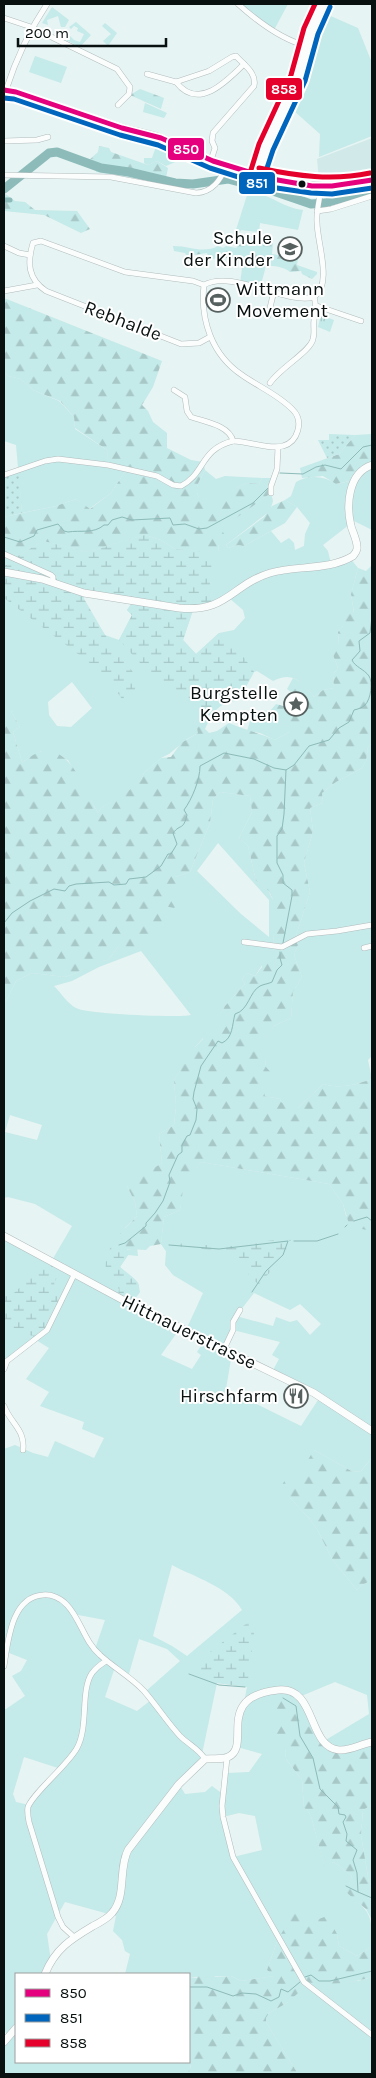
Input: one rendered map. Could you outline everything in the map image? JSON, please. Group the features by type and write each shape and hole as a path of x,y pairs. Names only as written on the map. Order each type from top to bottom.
{"street":[{"path":"47,4 32,27 17,58 5,90 119,127 160,138 227,166 257,175 295,184 322,187 346,186 372,180"},
{"path":"238,4 274,30 307,46"},
{"path":"257,175 266,147 295,86 307,46 323,4"},
{"path":"4,18 32,27 117,70 130,87 129,94 118,104"},
{"path":"176,82 209,71 236,56 256,79 254,86 213,133 212,141 215,148 212,160"},
{"path":"147,74 176,82 183,90 197,95 224,84 244,64"},
{"path":"4,141 36,140 48,137"},
{"path":"4,175 112,177 196,193 205,192 214,187 227,166"},
{"path":"4,291 37,285 29,268 30,255 33,243 41,241 125,272 193,281 204,285 215,280 302,298 314,297 321,291 324,280 317,230 317,210 322,187"},
{"path":"317,210 331,209 372,196"},
{"path":"4,246 19,253 30,255"},
{"name":"Rebhalde","path":"37,285 46,291 181,344 199,344 210,338"},
{"path":"4,475 58,459 108,465 157,476 173,485 181,486 192,477 212,449 233,441 278,447 290,442 298,431 299,426 294,411 275,395 231,366 210,338 203,314 204,285"},
{"path":"268,316 274,291"},
{"path":"270,383 283,368 311,345 317,306 314,297"},
{"path":"317,306 360,321"},
{"path":"174,390 185,397 187,411 191,417 226,430 230,433 233,441"},
{"path":"271,493 271,486 277,466 278,447"},
{"path":"4,572 53,582 84,593 193,610 217,604 248,582 268,573 342,561 353,556 357,550 349,512 353,483 360,472 372,465"},
{"path":"4,554 51,575 53,582"},
{"path":"244,942 282,947 308,934 372,925"},
{"path":"364,948 372,946"},
{"name":"Hittnauerstrasse","path":"4,1236 74,1275 320,1397 372,1431"},
{"path":"4,1369 7,1361 47,1330 74,1275"},
{"path":"224,1349 233,1330 233,1322 240,1310"},
{"path":"4,1406 8,1415 21,1432 24,1440 23,1450"},
{"path":"4,1666 17,1612 26,1601 42,1595 57,1597 66,1604 88,1642 106,1661 142,1690 168,1724 182,1739 202,1754 205,1759"},
{"path":"76,1936 63,1927 58,1917 29,1822 28,1812 32,1801 64,1766 78,1746 83,1729 89,1679 94,1671 106,1661"},
{"path":"46,1973 58,1951 76,1936 100,1922 113,1911 119,1897 123,1861 128,1850 179,1784 205,1759 227,1758 233,1754 237,1747 237,1718 242,1706 252,1698 276,1690 285,1690 299,1697 320,1737 330,1747 344,1750 372,1742"},
{"path":"227,1758 222,1806 233,1857 304,1982 372,2035"},
{"path":"4,2042 15,2029"}],"shaded area":[{"path":"372,138 372,174 344,180 319,180 317,159"}],"green space":[{"path":"238,4 288,4 274,30"},
{"path":"52,7 69,20 65,27 61,27 58,16 47,20 48,25 42,23"},
{"path":"326,14 358,28 372,63 372,136 319,157 320,134 293,110 309,74 315,42"},
{"path":"76,22 91,35 80,47 66,40 67,33 74,40 80,42 84,34 77,31 78,28 74,26 71,29 69,27"},
{"path":"105,23 117,33 108,46 103,41 111,34 102,26"},
{"path":"35,56 67,67 61,83 29,72"},
{"path":"140,89 164,98 161,109 130,95"},
{"path":"145,103 167,113 164,118 143,112"},
{"path":"158,141 185,154 180,160 166,166 157,161 148,165 144,163 144,158 152,158"},
{"path":"99,146 109,148 111,152 148,165 157,161 168,168 165,183 96,172 96,165 88,161 98,152"},
{"path":"248,192 263,195 296,209 303,210 298,230 260,223 259,232 241,230 239,234 235,233"},
{"path":"4,193 15,201 25,202 35,210 77,211 90,229 81,233 44,215 4,211"},
{"path":"251,236 273,243 272,254 298,258 297,265 317,272 317,274 312,279 302,274 301,271 290,272 276,266 261,267 256,264 249,264 244,260 220,257 209,260 207,253 187,256 185,253 174,251 173,246 202,250 218,246 236,248 246,238"},
{"path":"243,260 261,267 266,266 260,288 240,284"},
{"path":"4,298 162,361 153,387 142,405 148,411 153,422 167,433 167,448 191,460 203,462 205,470 198,484 197,492 204,505 246,483 259,484 262,478 273,478 271,493 221,529 226,537 218,543 219,552 215,559 197,551 175,549 161,540 145,535 87,552 43,541 13,559 4,554 4,517 56,506 76,499 90,509 111,493 126,470 108,465 107,450 75,428 74,417 60,401 33,390 21,379 8,376 4,371"},
{"path":"321,315 334,320 330,332 318,327"},
{"path":"4,371 8,376 21,379 33,390 59,401 74,417 75,429 107,450 108,460 126,470 111,493 89,509 76,499 56,506 22,513 16,445 4,441"},
{"path":"329,434 355,435 339,454 327,458 318,440 329,440"},
{"path":"372,434 372,465 354,480 336,484 323,476 302,478 300,468 339,454 355,435"},
{"path":"372,465 372,530 350,519 350,524 323,545 328,551 331,564 350,558 358,568 351,594 354,613 338,632 339,645 333,655 338,668 333,675 334,688 323,690 314,697 297,680 286,677 273,681 257,671 254,672 238,701 228,701 215,710 205,719 198,733 161,758 144,773 141,780 127,793 101,808 98,813 68,760 41,751 22,762 13,732 20,727 11,711 4,711 4,554 13,559 43,541 87,552 145,535 175,549 219,552 220,529 271,493 273,501 270,511 226,545 228,548 238,545 244,546 271,531 281,543 289,538 294,543 295,550 304,546 305,534 310,523 297,507 285,500 291,496 296,482 311,477 327,479 337,484 354,480","holes":["84,593 134,600 127,610 132,615 119,640 105,635 84,602","228,597 243,610 245,618 234,630 219,633 196,654 183,640 193,610","72,682 92,708 71,727 57,726 49,715 48,702"]},
{"path":"19,469 22,513 4,517 4,475"},
{"path":"205,470 216,479 225,476 262,478 259,484 246,483 204,506 198,496 197,488"},
{"path":"285,500 297,507 285,523 244,546 238,545 228,548 226,545 264,517 272,506"},
{"path":"145,535 161,540 175,549 197,551 215,559 211,570 210,582 213,606 193,610 183,640 196,654 219,633 243,656 254,672 238,701 223,705 216,709 211,716 142,665 119,640 132,615 127,610 134,600 84,593 83,597 105,635 138,679 134,692 125,703 103,673 4,598 4,565 7,565 13,559 43,541 87,552"},
{"path":"372,565 372,743 368,747 366,761 362,768 336,782 322,793 323,803 310,808 313,831 304,863 310,892 295,939 298,945 294,955 302,977 293,992 291,1018 274,1026 257,1052 263,1053 266,1059 265,1066 275,1077 263,1087 265,1096 280,1099 282,1103 291,1102 298,1108 323,1084 348,1086 372,1079 372,1231 352,1227 349,1224 343,1204 329,1184 201,1162 184,1183 180,1210 164,1217 161,1244 150,1246 146,1250 115,1248 111,1246 113,1241 137,1216 135,1202 127,1186 135,1171 149,1171 162,1163 159,1134 174,1125 176,1106 174,1080 182,1067 181,1060 190,1048 195,1047 203,1039 204,1025 216,1023 225,1006 245,984 242,979 247,973 255,976 262,967 262,960 274,947 272,898 268,890 256,881 248,846 239,838 252,812 250,796 220,792 213,799 210,823 190,872 175,877 181,901 174,908 165,906 166,916 144,946 131,951 118,947 108,960 90,963 79,972 65,977 32,973 16,981 4,1005 4,711 11,711 20,727 13,732 22,762 42,751 52,751 62,756 76,773 98,813 101,808 111,802 115,791 121,788 127,792 161,758 171,757 181,743 198,733 197,728 205,719 211,716 205,729 209,733 217,731 229,723 275,740 289,732 289,726 277,722 270,711 276,704 287,707 295,695 287,689 293,678 303,683 314,697 323,690 334,688 333,675 338,668 333,655 334,648 339,644 338,632 343,626 343,612 354,612 351,594 358,568 366,571"},
{"path":"270,711 276,723 289,726 289,732 275,740 260,733 247,731 253,712"},
{"path":"372,743 372,1056 368,1060 372,1079 348,1086 323,1084 298,1108 282,1103 280,1099 265,1096 262,1087 266,1059 256,1052 274,1026 291,1018 293,992 302,977 294,955 298,945 295,939 310,892 304,863 313,831 310,808 323,803 322,793 336,782 362,768 366,761 368,747"},
{"path":"220,792 250,796 252,812 239,838 248,846 256,881 266,886 275,904 273,922 274,947 255,976 247,973 242,979 245,984 225,1006 216,1024 195,1047 174,1080 176,1106 174,1125 159,1134 162,1163 127,1186 135,1202 137,1216 125,1228 127,1250 137,1248 138,1256 128,1255 120,1267 138,1283 140,1292 132,1303 181,1327 161,1355 192,1369 201,1355 197,1352 205,1340 186,1330 203,1293 173,1275 165,1265 166,1251 161,1244 164,1217 180,1210 183,1183 201,1162 329,1184 343,1204 346,1216 372,1231 372,1458 361,1471 353,1472 314,1450 290,1498 309,1518 332,1559 357,1590 372,1580 372,1742 344,1750 324,1741 369,1714 367,1695 335,1682 299,1697 285,1748 286,1759 302,1780 304,1808 311,1816 324,1865 334,1862 352,1876 347,1892 361,1905 368,1915 372,1946 357,1956 339,1946 337,1934 278,1939 267,1970 275,1976 241,1981 231,1976 190,1977 190,1973 125,1973 130,1954 125,1951 122,1940 113,1931 116,1916 65,1902 47,1934 51,1961 45,1973 15,1973 15,2063 190,2063 191,2069 186,2074 4,2074 4,2042 9,2036 4,2031 4,1709 25,1696 12,1676 21,1671 27,1660 4,1651 4,1449 15,1445 48,1457 55,1441 94,1458 104,1438 82,1429 84,1422 40,1406 49,1392 26,1379 49,1348 36,1340 15,1354 4,1370 4,1236 51,1262 72,1226 35,1204 8,1197 4,1198 4,1005 16,981 32,973 65,977 79,972 90,962 108,960 118,947 164,905 175,877 190,872 210,823 213,799","holes":["218,843 269,900 269,937 241,914 197,871","141,951 191,1015 133,1015 83,1010 70,1004 54,986 72,981 99,967","10,1115 42,1125 37,1140 5,1132","254,1293 290,1310 300,1304 321,1324 310,1335 297,1320 290,1322 276,1317 273,1326 236,1316","233,1330 280,1342 272,1355 279,1359 272,1372 320,1397 301,1426 226,1389 232,1353 224,1349","172,1565 220,1589 229,1595 242,1610 187,1656 153,1636","73,1614 105,1620 95,1649","139,1639 167,1649 180,1661 145,1692 151,1700 137,1711 105,1697 115,1667 128,1677","217,1683 247,1687 246,1702 237,1718 237,1747 262,1754 249,1772 227,1773 224,1795 212,1786 205,1792 185,1794 179,1784 205,1759 202,1754","24,1757 61,1769 29,1805 16,1802 13,1794","239,1813 255,1816 262,1850 233,1857 223,1817"]},
{"path":"281,1239 291,1240 284,1257 259,1284 251,1279 235,1250 213,1251 178,1247 166,1251 161,1244 187,1243 224,1247"},
{"path":"119,1245 127,1250 128,1255 120,1267 138,1282 139,1286 139,1290 132,1303 118,1296 119,1289 110,1279 106,1269 106,1259 111,1246"},
{"path":"40,1257 61,1268 54,1284 64,1298 53,1320 36,1340 33,1336 20,1332 4,1321 4,1287 6,1286 14,1293 34,1274"},
{"path":"314,1450 353,1472 361,1471 372,1458 372,1580 357,1590 332,1559 309,1518 290,1498 282,1485 290,1472 298,1476"},
{"path":"253,1622 254,1635 247,1687 217,1683 198,1676 196,1663 247,1623"},
{"path":"276,1690 299,1697 320,1737 334,1749 372,1742 372,1805 363,1810 361,1835 369,1883 372,1885 372,1920 366,1909 346,1892 352,1876 334,1862 324,1866 311,1816 304,1808 302,1780 286,1759 285,1748 280,1745 272,1725 277,1719"},
{"path":"372,1805 372,1885 369,1883 361,1835 363,1810"},
{"path":"294,1913 303,1914 305,1924 327,1916 337,1934 339,1946 357,1956 372,1946 372,1977 338,1983 305,1982 307,1985 287,2003 269,2013 266,2022 298,2074 186,2074 191,2068 190,1977 197,1978 199,1973 211,1972 215,1977 231,1976 241,1981 274,1976 267,1970 278,1939"},
{"path":"372,1977 372,2074 298,2074 266,2022 269,2013 287,2003 304,1982 358,1981"}],"waterway":[{"path":"4,189 49,153 57,152 101,168 129,172 175,183 193,184 228,179 311,204 325,203 372,190"},
{"path":"4,200 10,200"},
{"path":"280,473 303,474 316,467 325,465 341,469 363,447 372,445"},
{"path":"4,537 20,542 34,536 37,530 58,524 64,531 68,532 91,531 108,525 112,520 122,517 132,520 170,518 173,525 185,524 199,529 207,528 253,503 269,487"},
{"path":"4,923 12,913 54,889 65,891 69,886 76,884 109,882 114,885 126,884 129,879 146,877 161,866 177,844 173,833 186,820 187,815 184,810 195,789 200,766 224,753 254,759 274,768 286,770 294,765 309,746 329,740 339,728 349,722 354,710 364,706 369,699 371,686 369,676 352,660 360,651 359,641 370,633 372,617"},
{"path":"283,943 292,896 292,890 283,883 283,875 277,863 277,836 282,829 286,770"},
{"path":"119,1245 125,1243 146,1226 146,1223 163,1201 170,1182 169,1175 178,1155 182,1152 182,1145 187,1136 190,1135 196,1120 197,1109 193,1099 201,1066 218,1041 222,1043 226,1041 232,1031 235,1014 243,1009 253,992 262,985 272,982 277,970 282,965 280,952"},
{"path":"354,1221 367,1217 372,1221"},
{"path":"294,1241 317,1241 338,1234"},
{"path":"169,1245 219,1249 288,1241 283,1255 266,1271 252,1292"},
{"path":"189,1674 219,1685 245,1687"},
{"path":"283,1698 296,1706 300,1736 313,1758 320,1789 338,1807 339,1814 346,1817 343,1822 347,1834 346,1841 357,1850 353,1860 357,1873 358,1892 372,1898"},
{"path":"346,1886 358,1892"},
{"path":"305,1977 311,1975 319,1981 330,1981 372,1971"},
{"path":"190,1987 207,1987 233,1996 242,1993 256,1994 271,2001 279,1997 281,1989 288,1992 300,1982"}],"transit line":[{"name":"858","path":"250,173 259,144 291,75 304,28 315,4"},
{"name":"851","path":"264,177 273,150 305,81 318,34 330,7"},
{"name":"850","path":"4,90 16,92 122,128 161,138 213,161 272,179 312,186 332,186 372,180"},
{"name":"851","path":"4,98 14,99 120,135 158,145 210,168 270,187 332,194 372,188"},
{"name":"858","path":"259,168 314,177 342,177 370,173"}],"place":[{"name":"Schule der Kinder","path":"290,249"},
{"name":"Wittmann Movement","path":"218,300"},
{"name":"Burgstelle Kempten","path":"296,704"},
{"name":"Hirschfarm","path":"296,1396"}]}
